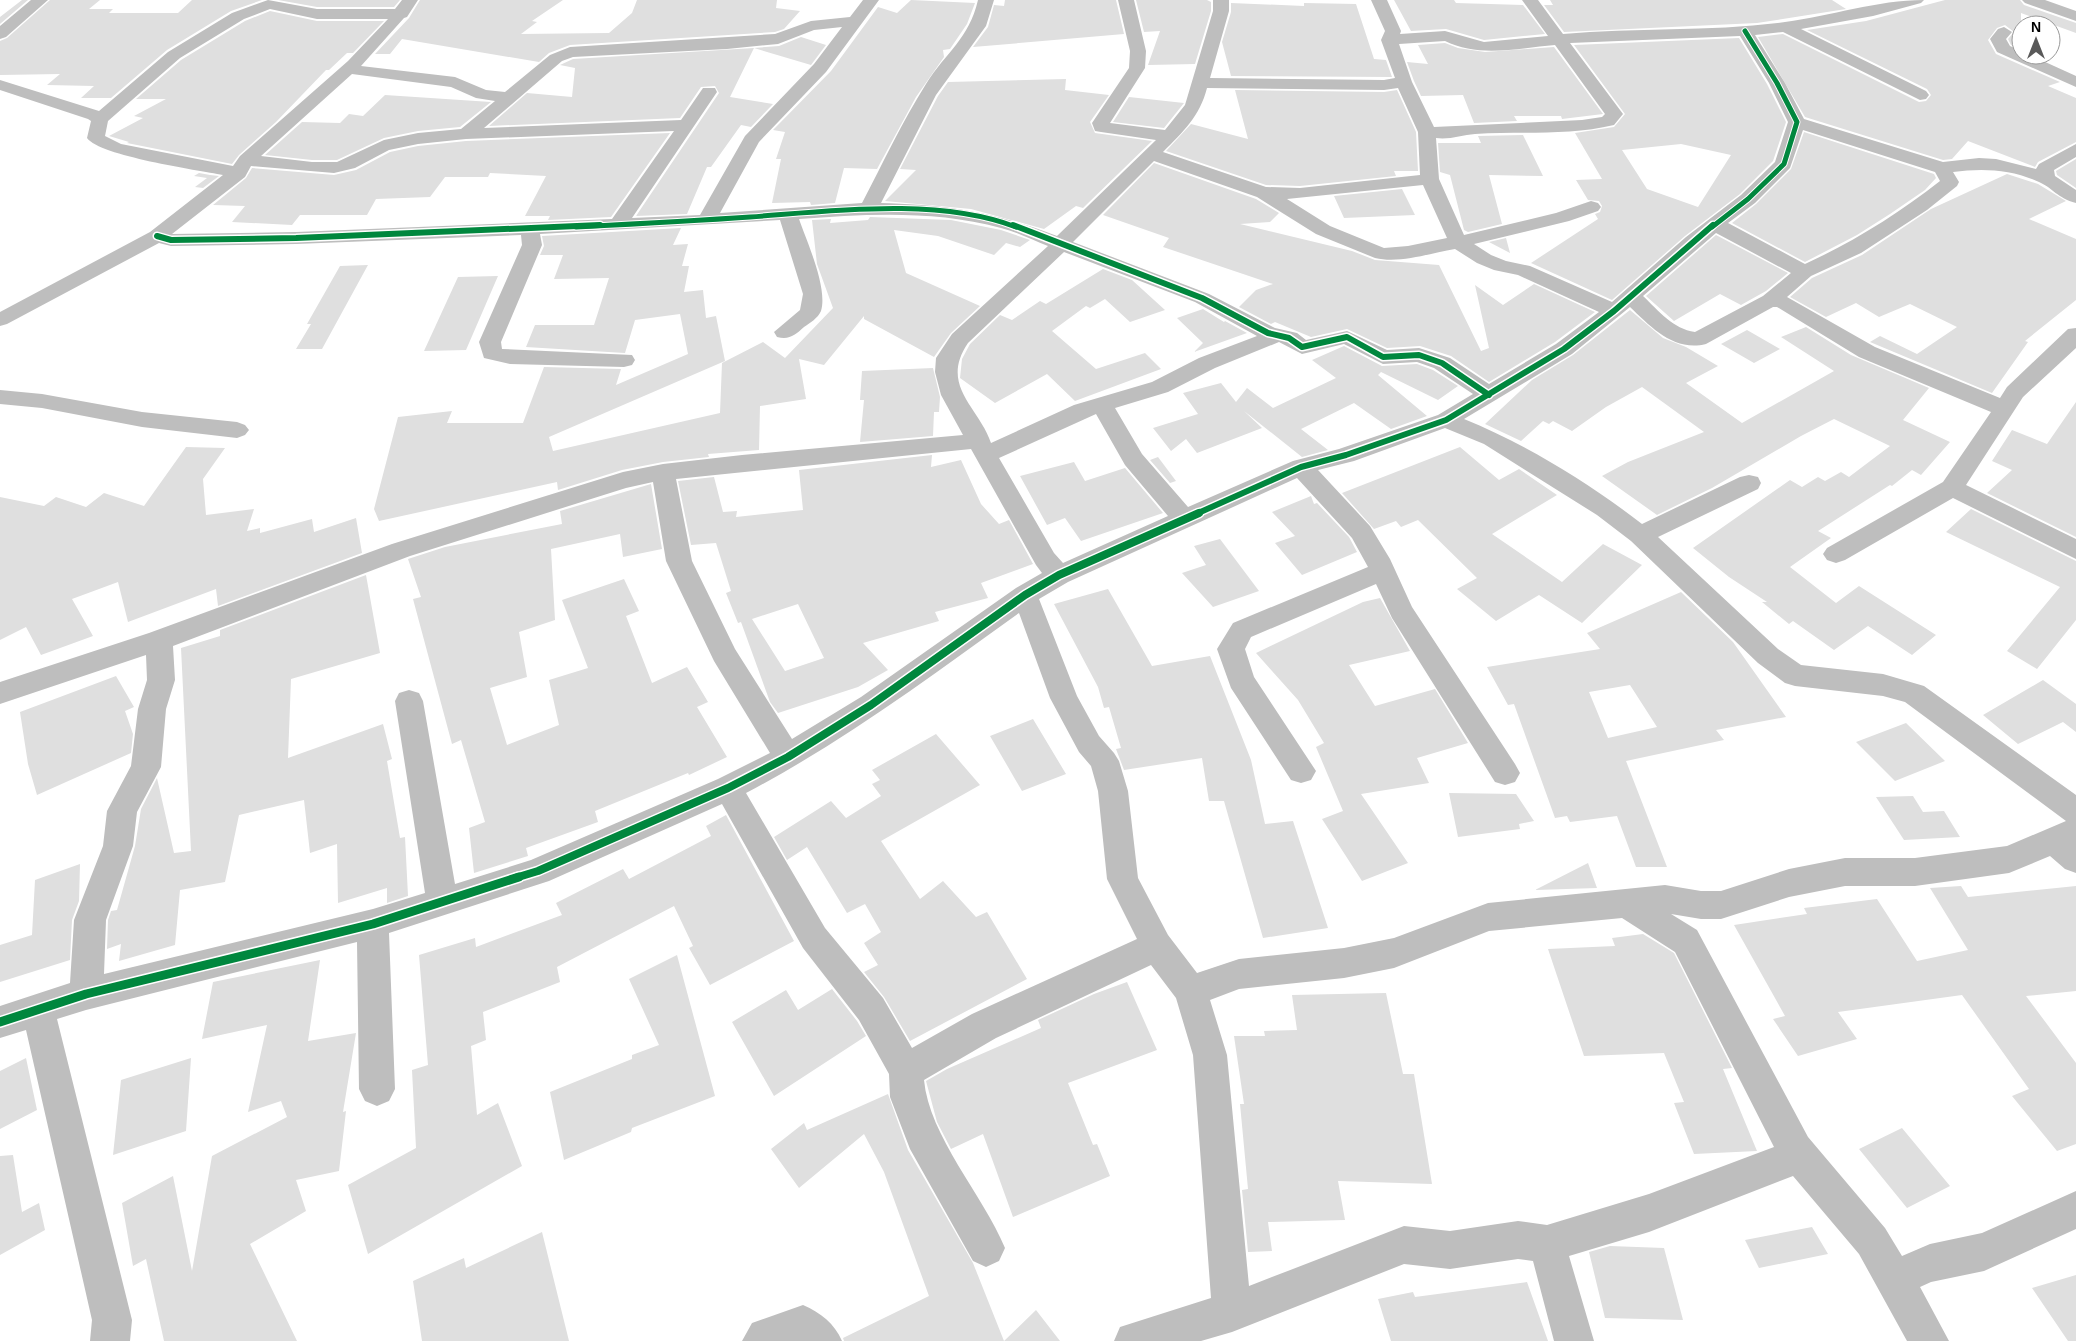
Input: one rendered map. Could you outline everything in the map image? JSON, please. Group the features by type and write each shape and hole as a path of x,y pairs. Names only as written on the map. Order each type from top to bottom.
{"street":[{"path":"0,34 6,23 40,0"},
{"path":"707,220 752,140 820,68 871,0"},
{"path":"869,208 938,78 972,38 984,14 986,0"},
{"path":"1126,0 1138,51 1137,68 1101,123 1101,127 1169,136"},
{"path":"1059,575 1045,559 952,395 946,372 946,358 960,339 1062,243 1106,197 1181,125 1194,105 1221,11 1221,0"},
{"path":"1379,0 1393,31 1389,40 1392,57 1403,74 1404,82 1427,132 1430,179 1458,242 1484,259 1501,266 1523,270 1614,311"},
{"path":"1427,132 1444,134 1473,129 1582,125 1608,121 1614,114 1530,0"},
{"path":"1852,0 1872,11"},
{"path":"1389,40 1444,36 1451,37 1458,42 1484,47 1585,37 1745,31 1785,27 1872,11 1916,0"},
{"path":"2030,0 2076,16"},
{"path":"406,7 338,15 318,14 270,4 259,7 238,16 192,46 174,55 100,118 96,138 116,148 242,167 334,168 349,164 389,144 466,134 686,125"},
{"path":"0,320 157,236 242,167 348,69 406,7"},
{"path":"466,134 556,58 570,52 736,44 778,39 811,26 856,21"},
{"path":"0,38 16,24 6,23"},
{"path":"1785,27 1920,95"},
{"path":"0,1022 86,994 373,924 538,871 605,840 728,788 788,757 871,705 1025,595 1059,575 1183,518 1301,467 1346,455 1446,420 1564,350 1614,311 1715,224 1748,199 1784,164 1797,122 1778,83 1745,31"},
{"path":"2004,32 1998,39 2003,49 2076,82"},
{"path":"348,69 454,82 482,94 508,98"},
{"path":"1201,83 1384,85 1404,82"},
{"path":"0,85 100,118"},
{"path":"618,225 709,92"},
{"path":"1797,122 1942,168 1979,163 1996,164 2046,178 2061,190 2076,197"},
{"path":"2046,178 2045,168 2076,150"},
{"path":"1152,154 1264,193 1323,230 1382,254 1408,252 1458,242 1562,217 1591,207"},
{"path":"1630,296 1667,330 1679,336 1698,339 1770,300 1804,272 1854,249 1920,206 1950,182 1942,168"},
{"path":"1264,193 1300,194 1430,179"},
{"path":"157,236 171,240 296,238 618,225 869,208 927,210 974,216 1009,224 1062,243 1202,298 1268,333 1289,338 1302,347 1324,344 1347,337 1383,357 1418,355 1442,363 1489,395"},
{"path":"785,332 810,312 813,294 788,214"},
{"path":"1715,224 1804,272"},
{"path":"530,229 532,246 490,342 492,352 510,357 624,360"},
{"path":"1770,300 1783,302 1866,352 2005,409"},
{"path":"1836,554 1952,488 2015,392 2069,344 2076,334"},
{"path":"0,694 159,640 401,550 623,480 662,472 983,448 1101,403 1160,387 1207,363 1278,336"},
{"path":"0,397 47,400 109,415 179,426 237,430"},
{"path":"1101,403 1133,459 1183,518"},
{"path":"1446,420 1492,439 1606,509 1640,535 1768,656 1795,675 1882,685 1914,694 2076,812"},
{"path":"1301,467 1361,532 1383,571 1401,611 1506,773"},
{"path":"662,472 679,561 724,654 788,757"},
{"path":"1640,535 1748,483"},
{"path":"1952,488 2076,550"},
{"path":"1301,771 1241,680 1230,649 1242,630 1383,571"},
{"path":"1025,595 1064,698 1089,744 1104,761 1113,791 1124,879 1157,946 1191,991 1210,1055 1232,1312"},
{"path":"86,994 90,920 118,846 122,811 146,767 152,709 161,680 159,640"},
{"path":"409,701 442,903"},
{"path":"728,788 814,938 871,1009 906,1071 908,1097 923,1136 986,1248"},
{"path":"1191,991 1239,974 1344,963 1394,952 1488,918 1665,899 1701,904 1721,904 1789,883 1845,872 1916,872 2008,859 2069,844"},
{"path":"1626,903 1686,940 1799,1156 1872,1241 1929,1341"},
{"path":"1686,940 1701,904"},
{"path":"373,924 378,1089"},
{"path":"906,1071 984,1026 1157,946"},
{"path":"38,1010 112,1320 110,1341"},
{"path":"1134,1341 1232,1312 1404,1245 1450,1250 1518,1240 1546,1244 1649,1213 1799,1156"},
{"path":"1893,1279 1930,1263 1984,1252 2076,1210"},
{"path":"1546,1244 1574,1341"},
{"path":"762,1341 766,1337 803,1325 822,1341"}],"building":[{"path":"22,0 28,0 0,24 0,17"},
{"path":"50,0 100,0 89,9 113,9 109,13 178,13 192,0 262,0 231,11 167,50 111,98 81,98 94,86 47,85 60,74 0,75 0,41 7,38"},
{"path":"278,0 400,0 394,7 317,7"},
{"path":"420,0 563,0 532,21 537,22 521,34 609,33 632,13 637,0 777,0 776,8 800,11 784,29 775,32 570,45 549,53 539,62 402,39 390,54 375,54 409,18"},
{"path":"911,0 975,3 967,24 950,49 943,50 944,57 916,97 877,169 844,168 835,203 811,205 810,202 772,203 781,159 776,159 785,132 773,130 831,71 878,7 897,13"},
{"path":"1005,0 1116,0 1124,34 973,47 988,27 994,5 1004,6"},
{"path":"1136,0 1207,0 1211,2 1211,11 1195,64 1148,65 1160,31 1144,32"},
{"path":"1394,0 1454,0 1456,3 1523,5 1545,34 1484,40 1446,29 1411,31"},
{"path":"1550,0 1832,0 1846,9 1757,23 1564,32 1544,5 1553,5"},
{"path":"1945,0 2020,0 2024,5 2053,15 2026,15 2021,13 2021,15 2011,15 2011,30 2005,25 1997,28 1988,40 1996,54 2011,61 2011,65 2021,65 2060,82 2048,86 2076,98 2076,142 2038,162 2035,167 1968,141 1952,159 1943,160 1805,117 1758,37 1783,34 1919,102 1926,101 1931,95 1927,89 1807,30 1866,21"},
{"path":"1231,3 1304,6 1304,3 1356,4 1374,59 1386,60 1392,77 1231,76 1222,42 1231,12"},
{"path":"270,11 317,21 384,21 353,53 347,53 329,70 326,70 232,164 127,143 129,142 109,136 143,118 134,116 166,99 136,99 181,60 245,21"},
{"path":"2061,18 2076,23 2076,33 2061,28"},
{"path":"801,37 826,45 811,65 754,48 779,46"},
{"path":"1739,38 1767,84 1786,122 1773,161 1740,194 1685,236 1612,300 1531,263 1598,219 1595,214 1600,212 1602,206 1599,201 1588,200 1576,180 1602,179 1575,133 1614,127 1625,114 1574,45","holes":["1681,144 1731,155 1698,207 1647,189 1622,150"]},
{"path":"1445,43 1458,48 1485,52 1554,47 1603,114 1562,119 1561,116 1514,116 1517,121 1474,123 1463,95 1421,96 1407,62 1428,64 1418,45"},
{"path":"754,48 730,97 773,104 751,127 741,125 711,167 707,167 687,214 636,216 719,93 715,86 701,87 680,118 489,126 527,93 572,97 575,68 560,65 573,59"},
{"path":"1066,79 1065,90 1109,95 1090,122 1095,133 1152,141 1083,208 1076,206 1044,229 971,209 885,201 916,170 900,169 938,96 948,82"},
{"path":"1235,90 1384,92 1397,90 1416,132 1418,171 1394,171 1396,176 1300,186 1266,185 1166,151 1191,124 1248,139"},
{"path":"385,95 491,102 460,127 418,131 384,138 337,160 312,160 265,155 302,122 340,123 349,114 363,116"},
{"path":"1129,97 1184,103 1164,128 1113,122"},
{"path":"1804,132 1934,174 1936,178 1925,190 1890,214 1857,235 1805,262 1732,223 1756,204 1791,169"},
{"path":"670,133 611,217 548,220 550,216 525,216 546,176 490,173 488,177 445,177 430,197 376,199 367,215 300,215 292,225 232,222 245,206 213,205 246,178 252,168 334,175 356,170 390,152 418,146 466,141"},
{"path":"1523,135 1543,176 1489,175 1502,224 1468,232 1464,230 1450,175 1440,172 1438,143 1481,143 1478,136"},
{"path":"2076,159 2076,188 2057,175 2056,171"},
{"path":"1154,163 1256,199 1279,213 1270,222 1240,224 1352,251 1375,260 1439,265 1481,351 1489,348 1475,285 1503,305 1534,284 1595,312 1555,342 1489,382 1451,356 1420,346 1387,348 1347,329 1311,337 1275,322 1271,324 1239,307 1256,290 1273,284 1163,247 1169,238 1103,215"},
{"path":"199,173 219,176 203,188 195,187 207,178 194,176"},
{"path":"2007,174 2038,184 2066,201 2029,219 2076,239 2076,300 2025,341 2028,342 1992,393 1870,342 1880,336 1917,354 1957,327 1910,304 1879,317 1856,303 1826,317 1790,297 1812,278 1862,255 1931,209"},
{"path":"1402,189 1415,215 1344,218 1334,196"},
{"path":"870,217 951,220 1001,230 1030,240 1020,247 1006,243 994,255 938,236 894,230 906,273 980,306 951,333 934,357 864,319 864,316 824,365 799,359 806,399 760,406 759,450 708,454 709,457 663,462 622,470 558,490 557,482 379,521 374,509 398,417 452,411 447,423 523,423 544,367 621,369 616,385 688,354 680,314 635,320 625,353 526,347 535,325 594,325 609,278 554,279 563,255 540,255 544,246 542,236 681,228 673,245 688,244 682,266 689,266 684,292 703,290 706,318 716,316 725,361 549,437 553,451 720,413 722,363 763,342 785,358 833,308 817,264 812,220 831,219 830,223 868,220"},
{"path":"1716,235 1788,273 1766,291 1741,305 1720,294 1674,321 1646,296"},
{"path":"1506,238 1510,253 1489,242"},
{"path":"368,265 322,349 296,349 311,324 307,324 340,266"},
{"path":"1103,269 1132,280 1165,310 1130,322 1105,299 1090,308 1086,306 1052,331 1096,369 1145,353 1161,369 1075,401 1047,374 995,403 960,378 962,359 970,344 1000,315 1012,320 1040,301 1046,304"},
{"path":"498,276 466,350 424,351 458,277"},
{"path":"1203,309 1247,333 1194,352 1203,343 1177,318"},
{"path":"1630,310 1663,338 1686,347 1718,366 1686,383 1742,423 1834,371 1781,337 1806,327 1851,355 1929,388 1903,420 1950,442 1921,475 1912,470 1892,486 1890,485 1818,531 1831,538 1790,567 1836,603 1859,586 1936,635 1912,655 1868,626 1834,650 1793,621 1789,624 1762,602 1767,602 1729,577 1693,548 1790,480 1802,487 1818,477 1825,481 1841,472 1849,477 1890,446 1834,419 1712,488 1657,515 1602,476 1628,462 1704,432 1642,387 1606,407 1572,431 1553,421 1549,424 1543,421 1521,441 1485,424 1532,380 1573,355"},
{"path":"1747,330 1780,349 1754,363 1721,344"},
{"path":"1344,346 1382,366 1417,364 1433,370 1458,386 1438,400 1381,372 1378,375 1427,416 1391,429 1354,403 1301,429 1328,450 1302,457 1244,411 1262,428 1197,453 1186,439 1171,451 1153,428 1198,414 1183,393 1221,383 1236,402 1247,388 1273,408 1336,378 1312,360"},
{"path":"933,368 940,397 939,412 934,412 933,436 860,442 864,400 860,400 862,371"},
{"path":"2076,402 2076,537 1987,493 2012,470 1992,461 2012,430 2047,444"},
{"path":"186,447 225,448 203,479 206,515 254,509 247,531 260,528 260,533 312,519 314,532 356,518 362,553 218,606 216,589 128,622 118,582 72,599 93,636 41,655 26,627 0,640 0,497 44,506 56,497 86,507 104,493 144,506"},
{"path":"1460,447 1499,480 1519,469 1557,495 1492,534 1562,582 1603,544 1642,565 1582,623 1539,595 1496,621 1457,589 1477,578 1418,520 1401,527 1396,521 1374,529 1342,493"},
{"path":"932,455 931,467 961,460 981,504 999,524 1009,520 1033,564 981,583 988,598 935,612 939,621 863,643 888,670 858,687 778,713 770,702 741,622 738,623 726,593 731,591 716,543 691,545 678,481 714,477 723,512 737,511 736,517 803,510 799,470","holes":["798,604 824,658 785,671 752,619"]},
{"path":"1158,457 1176,481 1170,483 1150,460"},
{"path":"1074,462 1085,481 1125,468 1163,513 1081,541 1065,518 1047,525 1020,476"},
{"path":"651,484 662,549 623,557 620,534 551,549 555,620 519,632 527,677 490,688 507,745 559,725 549,680 588,668 562,600 624,579 639,611 626,616 652,683 687,667 708,702 697,707 727,757 689,775 688,773 595,811 598,822 526,848 528,856 474,873 469,828 485,822 461,740 452,744 413,599 421,597 408,559 445,547 562,524 560,511"},
{"path":"1311,496 1314,504 1317,503 1349,537 1357,552 1302,575 1275,543 1295,536 1272,512"},
{"path":"1971,509 2076,561 2076,620 2037,669 2007,651 2060,587 1946,532"},
{"path":"1220,539 1259,591 1213,607 1182,573 1206,565 1194,546"},
{"path":"366,575 380,653 291,679 288,758 383,724 392,759 387,761 400,838 405,837 408,896 387,903 387,888 338,903 337,844 310,853 304,800 239,815 225,882 180,890 175,945 119,961 121,944 107,949 108,920 111,911 117,910 135,846 141,809 157,778 174,853 191,851 181,648 220,636 220,630"},
{"path":"1108,589 1152,666 1210,656 1251,760 1265,824 1293,821 1328,928 1263,938 1224,801 1209,801 1202,758 1124,770 1116,749 1121,748 1109,707 1104,708 1098,687 1054,604"},
{"path":"1681,592 1733,642 1786,717 1716,730 1724,740 1626,761 1667,867 1636,867 1617,816 1570,822 1567,816 1555,818 1514,704 1508,705 1487,667 1600,649 1587,633","holes":["1630,685 1657,727 1608,738 1589,692"]},
{"path":"1380,598 1410,651 1349,665 1375,706 1435,689 1468,743 1417,758 1429,783 1361,794 1408,863 1362,881 1322,819 1343,811 1316,747 1324,743 1298,700 1256,653 1363,602"},
{"path":"116,676 134,707 125,711 133,734 131,753 37,795 28,764 20,712"},
{"path":"2043,680 2076,704 2076,732 2063,722 2018,744 1983,715"},
{"path":"1033,719 1066,774 1022,791 990,736"},
{"path":"1906,723 1945,761 1895,781 1856,742"},
{"path":"936,734 980,785 881,841 920,899 943,881 976,917 987,912 1027,979 910,1041 884,997 864,972 878,965 864,943 881,932 865,904 847,913 807,847 787,860 774,837 831,801 846,818 881,796 872,784 880,780 872,770"},
{"path":"1449,793 1516,794 1534,821 1519,824 1520,829 1458,837"},
{"path":"1913,796 1923,812 1944,811 1960,837 1904,840 1876,797"},
{"path":"726,815 794,941 710,985 689,948 693,946 674,906 557,967 560,982 483,1012 486,1040 471,1046 477,1115 498,1103 522,1166 368,1254 348,1185 416,1148 412,1070 428,1065 419,955 475,938 476,947 562,915 556,903 623,869 629,879 711,836 706,826"},
{"path":"1588,863 1597,888 1535,890"},
{"path":"80,864 79,901 72,920 70,960 0,982 0,945 32,935 35,880"},
{"path":"1961,886 1968,897 2076,886 2076,991 2026,996 2076,1063 2076,1144 2057,1151 2012,1096 2029,1089 1962,995 1838,1012 1857,1039 1798,1056 1773,1019 1785,1016 1734,925 1807,914 1804,908 1877,899 1917,961 1968,950 1930,888"},
{"path":"1643,934 1674,953 1732,1068 1723,1069 1757,1151 1694,1154 1674,1103 1684,1102 1664,1053 1584,1056 1548,949 1615,946 1612,938"},
{"path":"677,955 715,1096 632,1128 631,1132 564,1160 550,1092 632,1059 632,1055 659,1045 629,979"},
{"path":"320,960 308,1041 356,1033 343,1112 346,1111 339,1171 296,1180 306,1211 250,1244 297,1341 164,1341 146,1259 133,1266 122,1203 173,1176 192,1271 212,1156 287,1117 281,1101 248,1112 267,1025 202,1039 213,982"},
{"path":"1127,982 1157,1050 1068,1083 1093,1145 1097,1144 1110,1176 1013,1217 983,1134 951,1149 937,1122 926,1081 947,1069 1041,1028 1038,1020 1094,994"},
{"path":"832,989 866,1036 774,1096 732,1022 786,990 798,1010"},
{"path":"1386,993 1403,1074 1414,1074 1432,1184 1338,1181 1345,1220 1268,1222 1272,1251 1248,1252 1242,1190 1248,1189 1240,1104 1244,1104 1234,1036 1265,1036 1264,1031 1297,1030 1292,995"},
{"path":"26,1058 37,1110 0,1129 0,1071"},
{"path":"191,1058 186,1131 113,1155 121,1080"},
{"path":"888,1094 908,1150 973,1263 1004,1341 844,1341 843,1338 929,1296 884,1172 864,1134 799,1188 771,1149 804,1123 807,1130"},
{"path":"1902,1128 1950,1186 1907,1208 1859,1149"},
{"path":"13,1155 22,1212 39,1203 45,1230 0,1255 0,1156"},
{"path":"1812,1227 1828,1254 1759,1268 1745,1240"},
{"path":"542,1232 569,1341 422,1341 413,1281 464,1258 466,1268"},
{"path":"1610,1246 1664,1248 1683,1320 1605,1318 1589,1252"},
{"path":"2076,1275 2076,1341 2068,1341 2032,1288"},
{"path":"1527,1282 1548,1341 1391,1341 1378,1299 1413,1292 1415,1297"},
{"path":"1036,1310 1060,1341 1004,1341"}],"cycle path":[{"path":"0,1022 86,994 373,924 538,871 605,840 728,788 788,757 871,705 1025,595 1059,575 1301,467 1346,455 1446,420 1564,349 1614,311 1693,241 1748,199 1784,164 1797,122 1777,83 1745,31"},
{"path":"157,236 171,240 296,238 707,220 869,208 927,210 974,216 1009,224 1202,298 1268,333 1289,338 1302,347 1347,337 1383,357 1419,355 1442,363 1489,395"}]}
